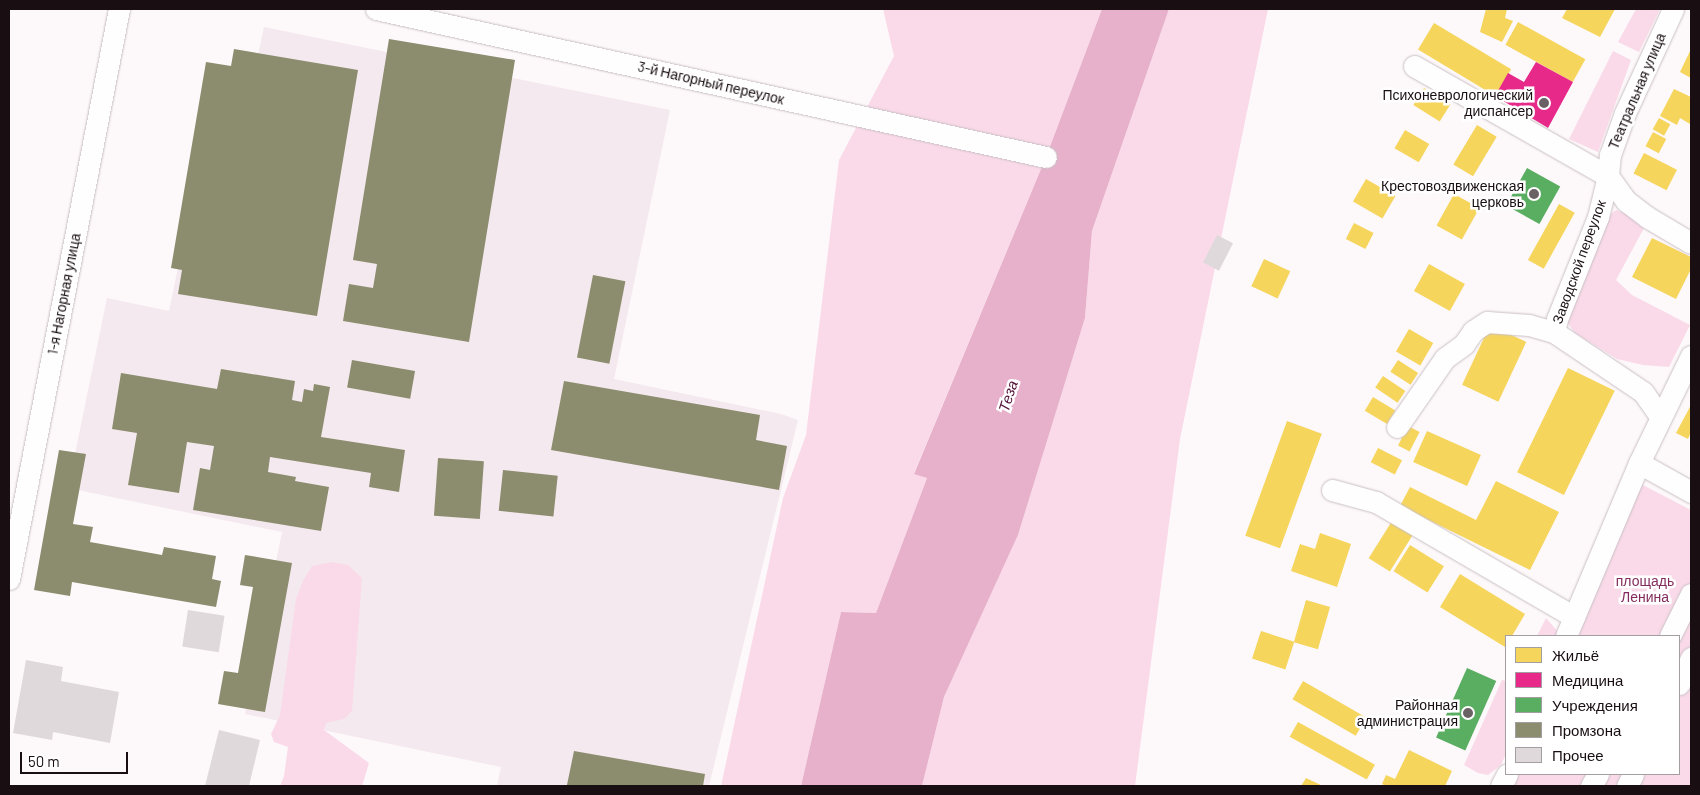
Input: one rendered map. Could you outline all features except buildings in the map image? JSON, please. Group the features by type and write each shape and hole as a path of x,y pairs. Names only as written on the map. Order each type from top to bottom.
{"street":[{"name":"1-я Нагорная улица","path":"9,578 119,9"},
{"name":"3-й Нагорный переулок","path":"376,9 1046,157"},
{"name":"Театральная улица","path":"1608,176 1610,155 1625,113 1673,9"},
{"path":"1414,66 1608,176 1626,201 1647,217 1691,243"},
{"name":"Заводской переулок","path":"1608,176 1598,217 1557,319 1554,332 1643,392 1660,416"},
{"path":"1397,427 1445,358 1464,344 1473,330 1488,322 1509,322 1554,332"},
{"path":"1566,635 1639,463 1660,416 1691,356"},
{"path":"1639,463 1691,492"},
{"path":"1332,490 1376,502 1574,617"},
{"path":"1670,635 1691,594"},
{"path":"1680,682 1691,658"},
{"path":"1591,786 1597,775"},
{"path":"1626,786 1632,775"}],"shaded area":[{"path":"264,27 670,110 614,379 781,414 798,420 709,786 497,786 501,767 245,714 282,532 68,488 107,298 169,311 211,109 245,116"}],"green space":[{"path":"883,9 1102,9 1046,157 914,473 927,478 876,613 841,612 801,786 721,786 783,498 806,435 839,160 894,56"},
{"path":"1169,9 1268,9 1180,439 1135,786 922,786 944,697 1018,535 1085,318 1092,231"},
{"path":"1636,9 1660,9 1639,52 1618,42"},
{"path":"1613,51 1631,60 1598,152 1569,139"},
{"path":"1616,210 1637,218 1644,228 1616,280 1632,295 1690,325 1669,367 1643,365 1617,359 1575,333 1561,314 1605,218"},
{"name":"площадь Ленина","path":"1639,483 1691,510 1691,786 1511,786 1516,775 1680,775 1680,635 1575,635"},
{"path":"332,562 348,565 362,578 352,711 344,719 326,723 324,730 369,763 362,786 280,786 284,776 288,747 274,742 271,734 280,715 296,599 303,581 312,566"},
{"path":"1546,618 1559,633 1558,635 1538,635"},
{"path":"1502,680 1505,681 1505,756 1501,765 1488,775 1478,773 1464,765"}],"water":[{"name":"Теза","path":"1102,9 1169,9 1092,231 1085,318 1018,535 944,697 922,786 801,786 841,612 876,613 927,478 914,474 1046,157"}],"place":[{"name":"Психоневрологический диспансер","path":"1544,103"},
{"name":"Крестовоздвиженская церковь","path":"1534,194"},
{"name":"Районная администрация","path":"1468,713"}]}
